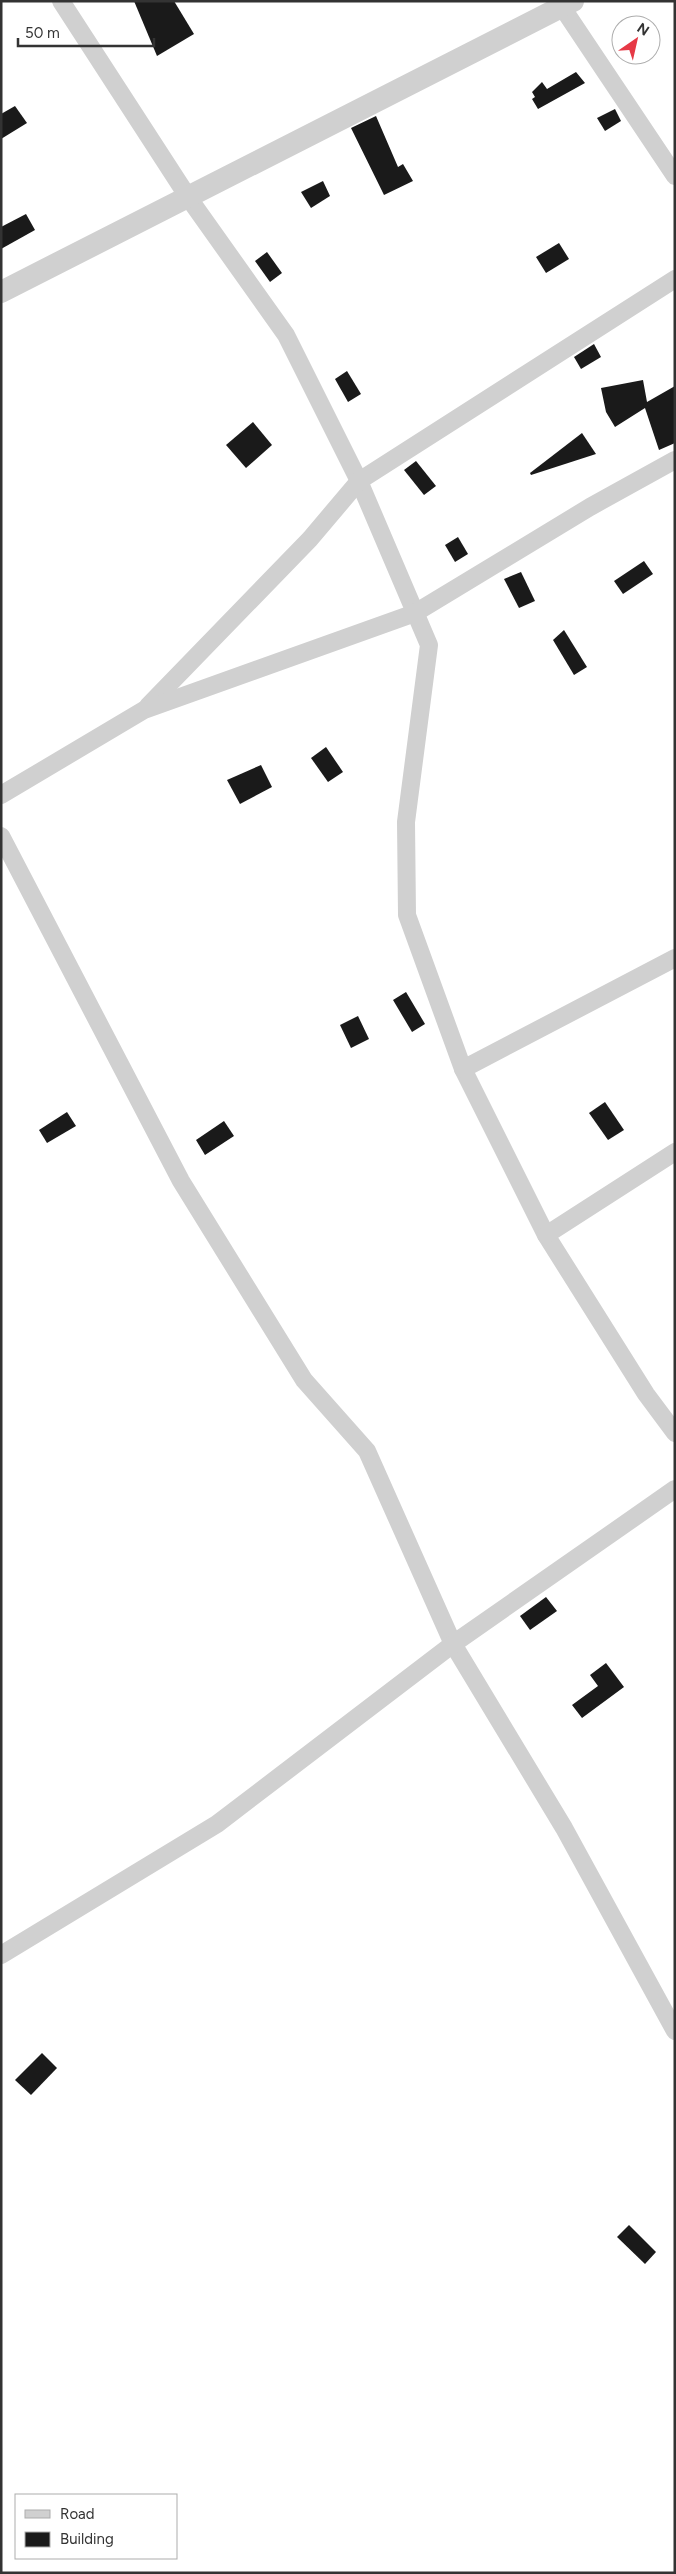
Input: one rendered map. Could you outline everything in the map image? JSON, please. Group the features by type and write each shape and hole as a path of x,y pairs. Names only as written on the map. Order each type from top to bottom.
{"street":[{"path":"61,1 188,197 286,334 359,480 429,646 406,822 407,915 462,1069 546,1235 646,1394 675,1433"},
{"path":"1,292 567,4 675,176"},
{"path":"144,710 310,540 359,480 675,279"},
{"path":"1,795 144,710 415,613 590,507 675,460"},
{"path":"1,836 181,1180 304,1380 367,1451 453,1644 564,1828 675,2031"},
{"path":"462,1069 675,958"},
{"path":"546,1235 675,1152"},
{"path":"1,1955 217,1824 453,1644 675,1489"}],"building":[{"path":"134,1 174,1 194,34 157,56"},
{"path":"576,72 585,83 538,109 532,99 535,97 532,92 542,82 547,89"},
{"path":"15,106 27,123 1,139 1,114"},
{"path":"615,109 621,121 605,131 597,118"},
{"path":"376,116 398,167 403,164 413,181 384,195 351,128"},
{"path":"323,181 330,196 311,208 301,192"},
{"path":"26,214 35,230 1,249 1,227"},
{"path":"559,243 569,259 546,273 536,257"},
{"path":"267,252 282,273 270,282 255,261"},
{"path":"594,344 601,357 581,369 574,357"},
{"path":"347,371 361,394 348,402 335,379"},
{"path":"643,380 647,402 675,386 675,443 659,450 645,408 615,427 606,412 601,388"},
{"path":"253,422 272,445 246,468 226,445"},
{"path":"582,433 596,454 531,475 530,473"},
{"path":"416,461 436,486 424,495 404,470"},
{"path":"458,537 468,554 455,562 445,545"},
{"path":"644,561 653,574 623,594 614,581"},
{"path":"521,572 535,601 519,608 504,579"},
{"path":"564,630 587,667 574,675 553,640"},
{"path":"326,747 343,772 328,782 311,758"},
{"path":"261,765 272,787 240,804 227,780"},
{"path":"406,992 425,1024 412,1032 393,1000"},
{"path":"358,1016 369,1039 351,1048 340,1025"},
{"path":"605,1102 624,1130 608,1140 589,1113"},
{"path":"67,1112 76,1126 47,1143 39,1130"},
{"path":"224,1121 234,1136 205,1155 196,1140"},
{"path":"546,1597 557,1611 530,1630 520,1616"},
{"path":"606,1663 624,1687 582,1718 572,1705 598,1686 590,1675"},
{"path":"42,2053 57,2068 31,2095 15,2080"},
{"path":"629,2225 656,2252 645,2264 617,2237"}]}
